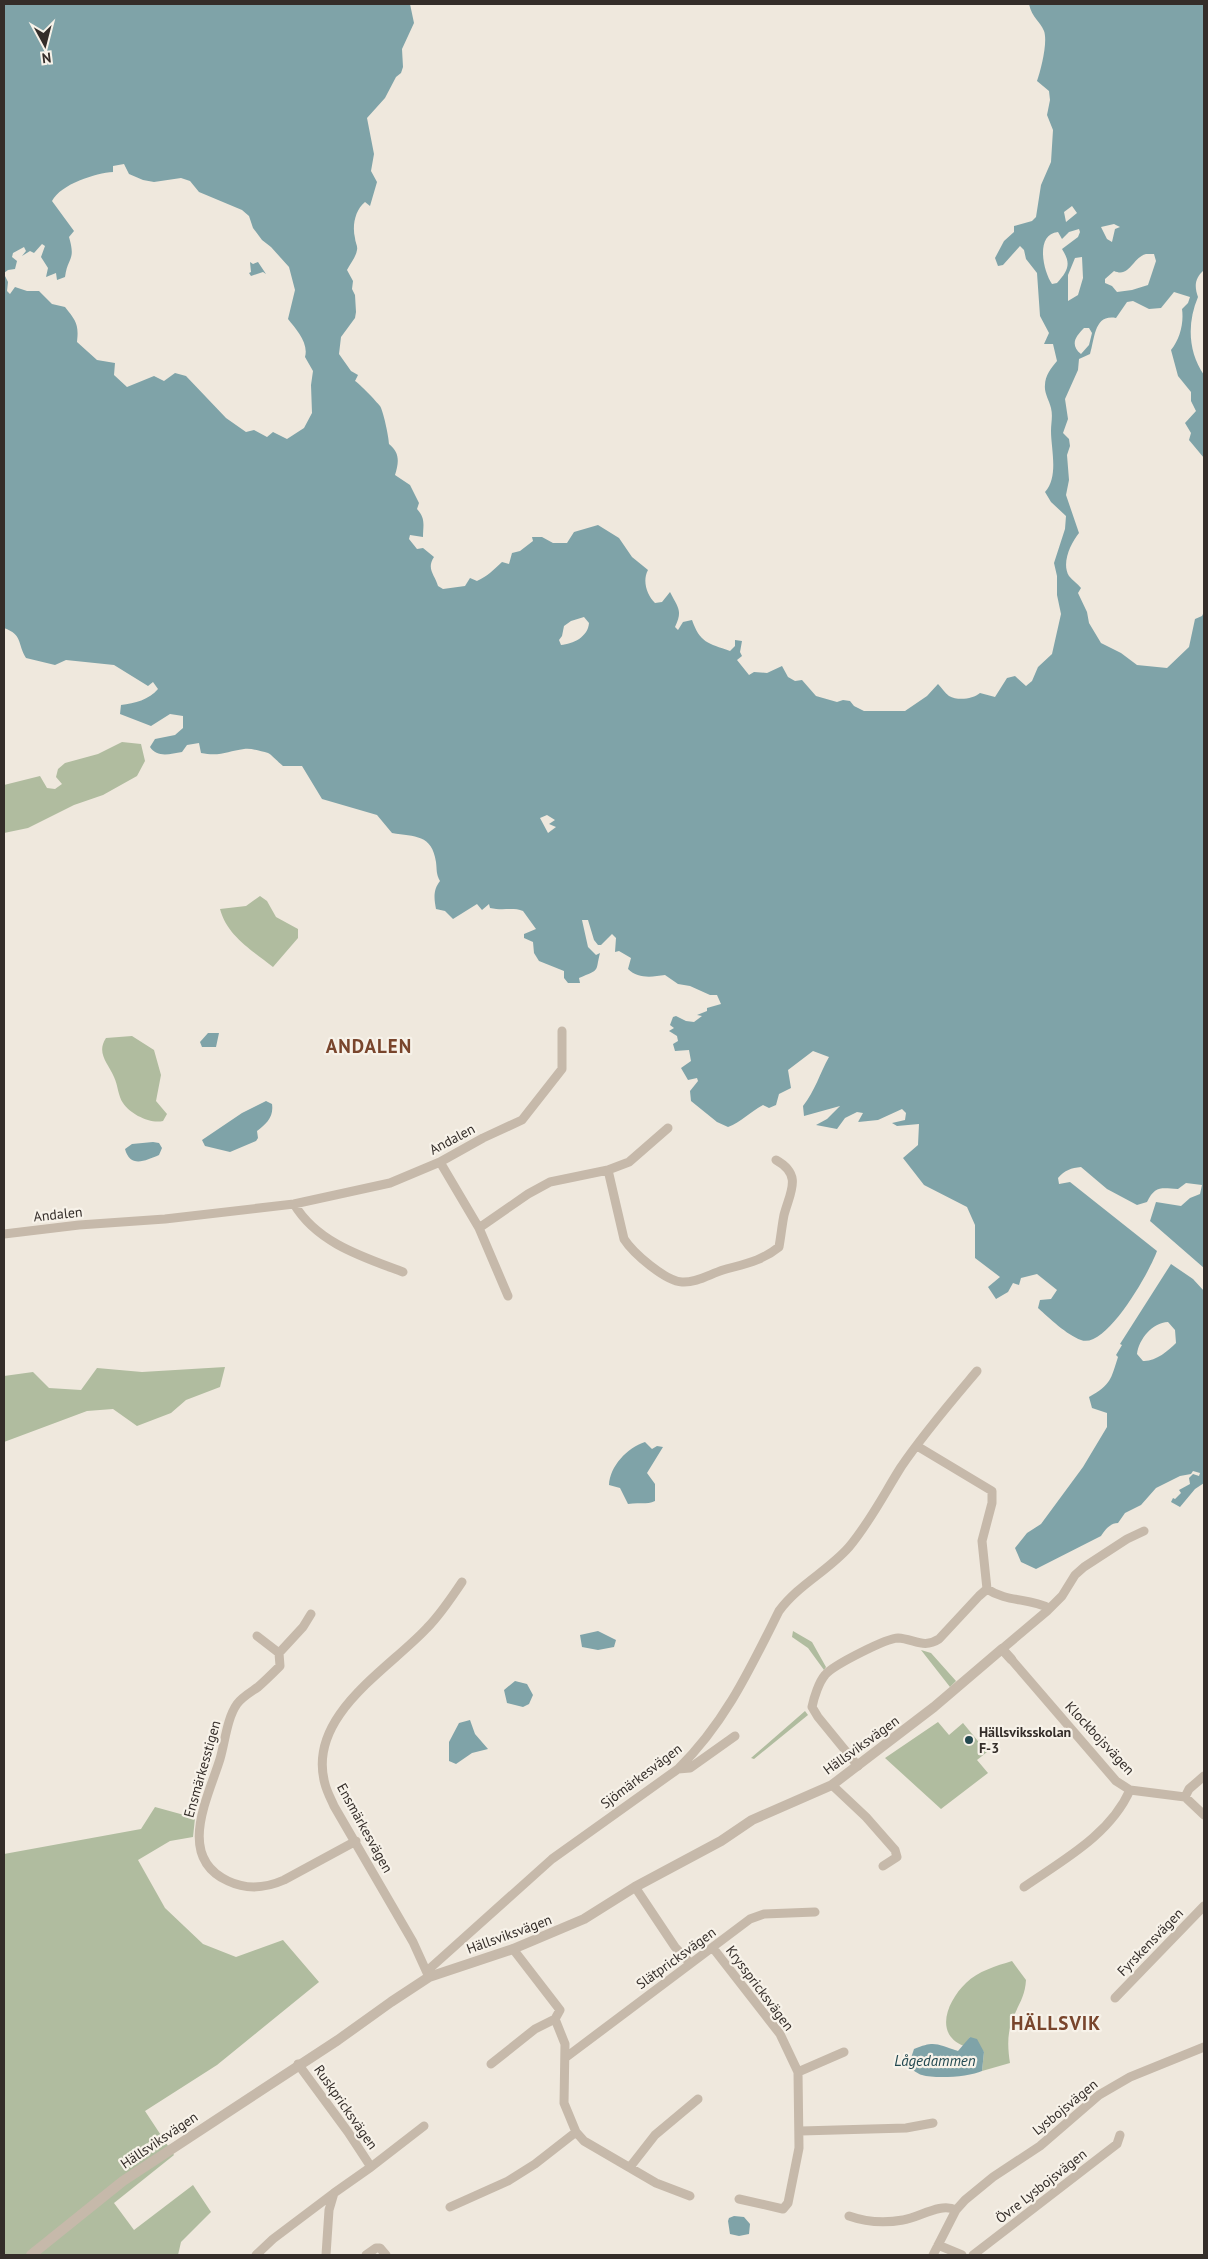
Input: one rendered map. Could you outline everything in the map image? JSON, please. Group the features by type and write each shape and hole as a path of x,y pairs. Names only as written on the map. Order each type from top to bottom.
{"street":[{"name":"Andalen","path":"4,1234 79,1225 165,1219 294,1204 390,1183 440,1162 483,1138 522,1120 562,1069 562,1031"},
{"path":"479,1228 528,1194 550,1182 608,1170 629,1162 668,1128"},
{"path":"608,1170 624,1239 629,1246 668,1277 683,1282 748,1265 769,1256 779,1246 784,1216 793,1187 792,1176 788,1168 776,1160"},
{"path":"440,1162 479,1228 508,1296"},
{"path":"294,1204 308,1224 332,1241 357,1254 403,1272"},
{"name":"Sjömärkesvägen","path":"428,1974 552,1859 678,1769 705,1740 723,1717 779,1611 788,1599 848,1548 865,1527 898,1473 935,1421 976,1372"},
{"path":"917,1446 992,1491 992,1503 982,1541 987,1590"},
{"name":"Hällsviksvägen","path":"31,2255 123,2181 298,2064 338,2040 428,1974 513,1949 584,1919 635,1887 721,1841 752,1820 832,1785 934,1707 1002,1649 1062,1596 1075,1575 1084,1567 1127,1539 1144,1531"},
{"name":"Ensmärkesvägen","path":"428,1974 356,1841 334,1806 325,1784 324,1753 333,1726 343,1709 360,1690 428,1628 462,1582"},
{"path":"987,1590 997,1596 1037,1602 1049,1608"},
{"path":"858,1766 812,1707 826,1674 840,1663 891,1639 900,1638 919,1644 934,1643 978,1596 987,1590"},
{"name":"Ensmärkesstigen","path":"311,1614 279,1653 280,1666 239,1702 233,1714 202,1817 199,1837 203,1858 208,1867 226,1880 240,1886 264,1886 284,1880 356,1841"},
{"path":"257,1636 279,1653"},
{"path":"1002,1649 1011,1659"},
{"name":"Klockbojsvägen","path":"1011,1659 1116,1781 1130,1790 1185,1798"},
{"path":"678,1769 690,1768 736,1736"},
{"path":"1204,1776 1188,1789 1185,1798 1204,1815"},
{"path":"832,1785 866,1817 895,1850 897,1856 883,1866"},
{"name":"Klockbojsvägen","path":"1024,1887 1079,1849 1111,1821 1130,1790"},
{"path":"635,1887 674,1947 690,1963"},
{"name":"Fyrskensvägen","path":"1116,1998 1204,1906"},
{"name":"Slätpricksvägen","path":"565,2058 690,1963 757,1916 815,1912"},
{"name":"Krysspricksvägen","path":"713,1948 780,2034 798,2072 801,2131 788,2203 783,2208 739,2199"},
{"path":"491,2064 535,2029 555,2019 560,2010 513,1949"},
{"path":"555,2019 565,2044 564,2103 576,2132 584,2141 656,2183 690,2196"},
{"name":"Lysbojsvägen","path":"933,2255 956,2210 981,2186 1040,2146 1099,2095 1135,2075 1204,2046"},
{"path":"798,2072 844,2052"},
{"name":"Ruskpricksvägen","path":"298,2064 343,2124 371,2167"},
{"path":"630,2167 655,2135 698,2099"},
{"path":"801,2131 906,2128 933,2123"},
{"name":"Ruskpricksvägen","path":"256,2255 334,2193 424,2126"},
{"path":"450,2207 508,2181 535,2164 576,2132"},
{"name":"Övre Lysbojsvägen","path":"973,2255 1117,2144 1120,2135"},
{"path":"326,2255 329,2210 334,2193"},
{"path":"849,2216 861,2220 889,2222 915,2218 943,2208 956,2210"},
{"path":"938,2245 962,2255"},
{"path":"366,2255 376,2248 380,2248 386,2255"}],"green space":[{"path":"122,742 141,744 145,761 137,776 103,795 74,805 28,828 4,833 4,785 40,776 47,788 55,789 62,784 56,777 58,769 65,763 98,754"},
{"path":"260,896 267,901 276,917 298,929 298,938 273,967 249,949 235,935 223,919 220,909 246,906"},
{"path":"132,1036 154,1050 161,1075 156,1101 167,1114 163,1121 146,1120 126,1107 121,1100 115,1080 104,1058 102,1048 106,1038"},
{"path":"225,1367 220,1387 186,1400 171,1413 137,1426 113,1409 87,1411 4,1442 4,1376 33,1372 49,1388 81,1390 97,1368 142,1372"},
{"path":"793,1631 812,1642 826,1667 824,1670 808,1648 792,1637"},
{"path":"921,1650 931,1653 956,1681 950,1687"},
{"path":"805,1711 808,1715 754,1759 751,1758"},
{"path":"938,1722 949,1735 963,1723 987,1752 977,1760 988,1773 941,1809 885,1758"},
{"path":"155,1807 195,1818 193,1837 170,1841 138,1860 165,1908 203,1944 236,1957 283,1940 319,1982 217,2065 145,2111 174,2155 114,2203 134,2230 193,2185 211,2212 181,2242 178,2255 4,2255 4,1854 141,1829"},
{"path":"1012,1961 1026,1980 1024,1992 1010,2029 1008,2044 1010,2063 982,2071 984,2052 970,2037 964,2046 954,2041 949,2033 946,2025 949,2007 959,1990 976,1975"}],"water":[{"path":"4,4 410,4 414,23 402,49 403,67 401,73 396,77 385,98 367,118 374,154 371,171 377,182 370,206 365,202 355,218 354,233 357,250 347,270 353,281 352,289 355,295 356,312 355,318 341,337 339,354 351,371 358,375 355,381 381,408 389,444 393,447 398,458 395,475 410,485 419,503 417,509 423,519 423,537 410,535 409,539 417,549 423,548 434,557 431,569 438,586 443,589 465,586 470,578 477,581 481,579 502,562 509,564 512,553 520,551 533,541 532,537 542,537 553,543 567,543 574,532 598,525 619,538 632,557 648,570 645,579 646,588 655,603 662,602 670,592 679,613 675,627 678,630 683,622 692,620 698,633 710,644 730,651 735,646 735,640 742,641 740,652 742,656 737,660 749,675 754,672 767,673 782,666 788,677 795,681 802,680 816,696 837,702 843,700 850,701 854,706 864,711 905,711 927,696 938,684 949,696 961,699 980,693 995,697 1007,678 1015,676 1026,686 1032,681 1038,667 1052,654 1061,614 1054,563 1065,529 1066,516 1051,502 1045,492 1052,479 1053,463 1052,411 1045,391 1045,382 1057,361 1053,344 1044,344 1049,333 1040,316 1037,273 1026,259 1024,250 1020,246 1003,265 998,266 995,258 1004,241 1014,232 1014,226 1032,221 1036,217 1041,185 1051,162 1053,130 1047,115 1050,100 1049,91 1037,81 1043,56 1045,36 1029,4 1204,4 1204,270 1196,282 1198,297 1192,317 1191,337 1195,357 1204,375 1204,458 1189,440 1191,433 1185,423 1196,411 1191,401 1191,392 1178,376 1171,350 1181,331 1182,309 1188,303 1190,297 1174,292 1161,308 1149,309 1133,301 1127,302 1116,318 1109,318 1099,323 1090,354 1079,359 1078,370 1065,399 1068,419 1063,433 1069,439 1070,446 1067,455 1069,480 1066,495 1079,533 1068,553 1067,571 1069,576 1081,588 1078,593 1087,612 1089,623 1101,643 1121,653 1137,665 1167,668 1189,647 1195,619 1202,616 1204,612 1204,1268 1150,1221 1156,1202 1181,1206 1190,1198 1200,1194 1202,1185 1186,1183 1178,1189 1156,1190 1147,1202 1137,1205 1107,1189 1081,1167 1077,1167 1061,1175 1058,1178 1059,1184 1070,1182 1157,1251 1146,1275 1114,1322 1091,1340 1081,1340 1070,1334 1038,1308 1040,1300 1051,1299 1057,1290 1037,1274 1021,1278 1019,1285 1013,1283 1008,1292 996,1299 988,1287 1000,1277 975,1258 975,1225 967,1207 924,1185 903,1158 918,1145 919,1124 897,1126 892,1123 905,1120 906,1113 902,1109 878,1120 858,1122 863,1113 857,1112 845,1118 837,1129 816,1125 827,1119 840,1106 804,1116 803,1106 829,1057 813,1051 788,1070 791,1088 779,1094 776,1105 769,1108 763,1105 728,1127 717,1122 691,1101 690,1091 698,1081 697,1078 688,1080 681,1068 691,1061 689,1050 675,1051 673,1044 678,1041 677,1036 669,1031 674,1028 670,1025 673,1017 676,1016 686,1021 694,1022 702,1016 697,1015 707,1011 707,1008 721,1004 717,995 710,995 690,986 678,984 665,975 645,976 632,972 628,969 631,958 619,951 615,952 616,938 612,934 601,945 598,945 594,940 588,920 582,920 588,947 596,955 600,953 597,967 594,971 579,978 580,983 568,983 564,978 564,971 539,961 534,953 533,942 524,938 524,934 536,929 523,911 490,908 489,904 482,910 477,904 453,919 445,911 436,909 435,894 440,881 431,846 421,838 392,833 377,815 322,799 302,766 283,766 268,753 253,749 219,754 201,753 199,743 187,745 182,752 173,754 156,753 150,747 155,739 175,735 183,728 183,716 170,714 151,726 120,714 121,705 141,700 154,693 158,689 153,682 148,686 114,665 66,660 55,665 26,658 17,637 4,628 4,274 8,282 7,291 10,294 15,287 27,291 39,291 52,304 65,307 76,323 78,331 77,342 97,360 115,363 114,375 127,387 154,376 164,381 175,373 186,376 226,418 246,432 254,430 267,437 273,432 287,439 304,428 312,413 311,385 313,371 305,357 306,352 303,341 288,319 295,290 289,267 262,240 253,228 249,216 242,210 199,192 190,181 181,178 154,182 143,180 129,174 124,164 113,166 113,172 80,180 63,189 52,201 74,231 69,237 72,255 65,277 57,280 56,273 46,277 48,268 41,257 45,246 42,244 34,253 30,251 22,256 26,251 24,247 13,253 12,257 17,261 15,269 4,273","holes":["1072,206 1077,213 1066,222 1064,212","1114,224 1120,227 1115,229 1112,242 1107,239 1101,227","1079,229 1078,237 1062,249 1068,262 1066,270 1057,283 1052,284 1044,262 1044,246 1046,239 1051,234 1058,232 1062,239 1069,232","1146,254 1154,254 1156,261 1148,285 1117,292 1112,286 1105,283 1105,279 1114,271 1124,272 1137,259","1082,257 1083,278 1078,295 1068,301 1068,275 1075,258","1084,328 1089,328 1092,333 1089,345 1081,354 1075,344 1078,335","584,617 589,623 583,636 570,643 561,645 559,640 564,626 571,621","547,815 555,820 549,824 556,827 548,833 540,818"]},
{"path":"250,262 253,264 258,262 266,274 263,272 251,276 249,273 251,272"},
{"path":"208,1033 219,1033 216,1047 202,1047 200,1042"},
{"path":"266,1101 272,1104 272,1113 266,1123 257,1131 258,1138 256,1141 230,1152 205,1146 202,1140 242,1113"},
{"path":"159,1143 162,1148 159,1155 143,1161 134,1161 127,1155 125,1149 132,1144"},
{"path":"1171,1264 1193,1279 1204,1291 1204,1483 1195,1489 1180,1507 1171,1502 1173,1498 1175,1499 1181,1493 1179,1490 1190,1484 1189,1478 1193,1474 1199,1476 1200,1473 1193,1471 1191,1474 1180,1476 1156,1488 1141,1505 1125,1513 1118,1523 1106,1529 1101,1536 1036,1569 1021,1562 1015,1548 1027,1533 1041,1524 1083,1467 1107,1427 1107,1413 1092,1408 1089,1397 1102,1389 1109,1381 1118,1357 1116,1355 1122,1345 1120,1344","holes":["1168,1322 1175,1330 1176,1343 1161,1355 1152,1360 1143,1361 1137,1354 1143,1338 1157,1325"]},
{"path":"645,1442 652,1449 657,1446 663,1447 647,1473 655,1484 655,1501 628,1504 620,1488 609,1485 610,1478 616,1465 626,1453"},
{"path":"598,1631 616,1640 614,1647 598,1650 582,1647 580,1635"},
{"path":"515,1681 527,1684 533,1695 529,1704 523,1707 507,1703 504,1690"},
{"path":"470,1720 475,1734 488,1749 472,1753 456,1764 449,1761 449,1742 459,1723"},
{"name":"Lågedammen","path":"970,2037 977,2039 984,2052 982,2071 961,2076 935,2077 920,2074 908,2067 914,2049 932,2044 958,2051"},
{"path":"734,2216 744,2217 750,2224 749,2234 739,2236 730,2234 728,2221 729,2218"}],"place":[{"name":"Hällsviksskolan F-3","path":"969,1740"}],"district":[{"name":"ANDALEN","path":"369,1046"},
{"name":"HÄLLSVIK","path":"1056,2023"}]}
